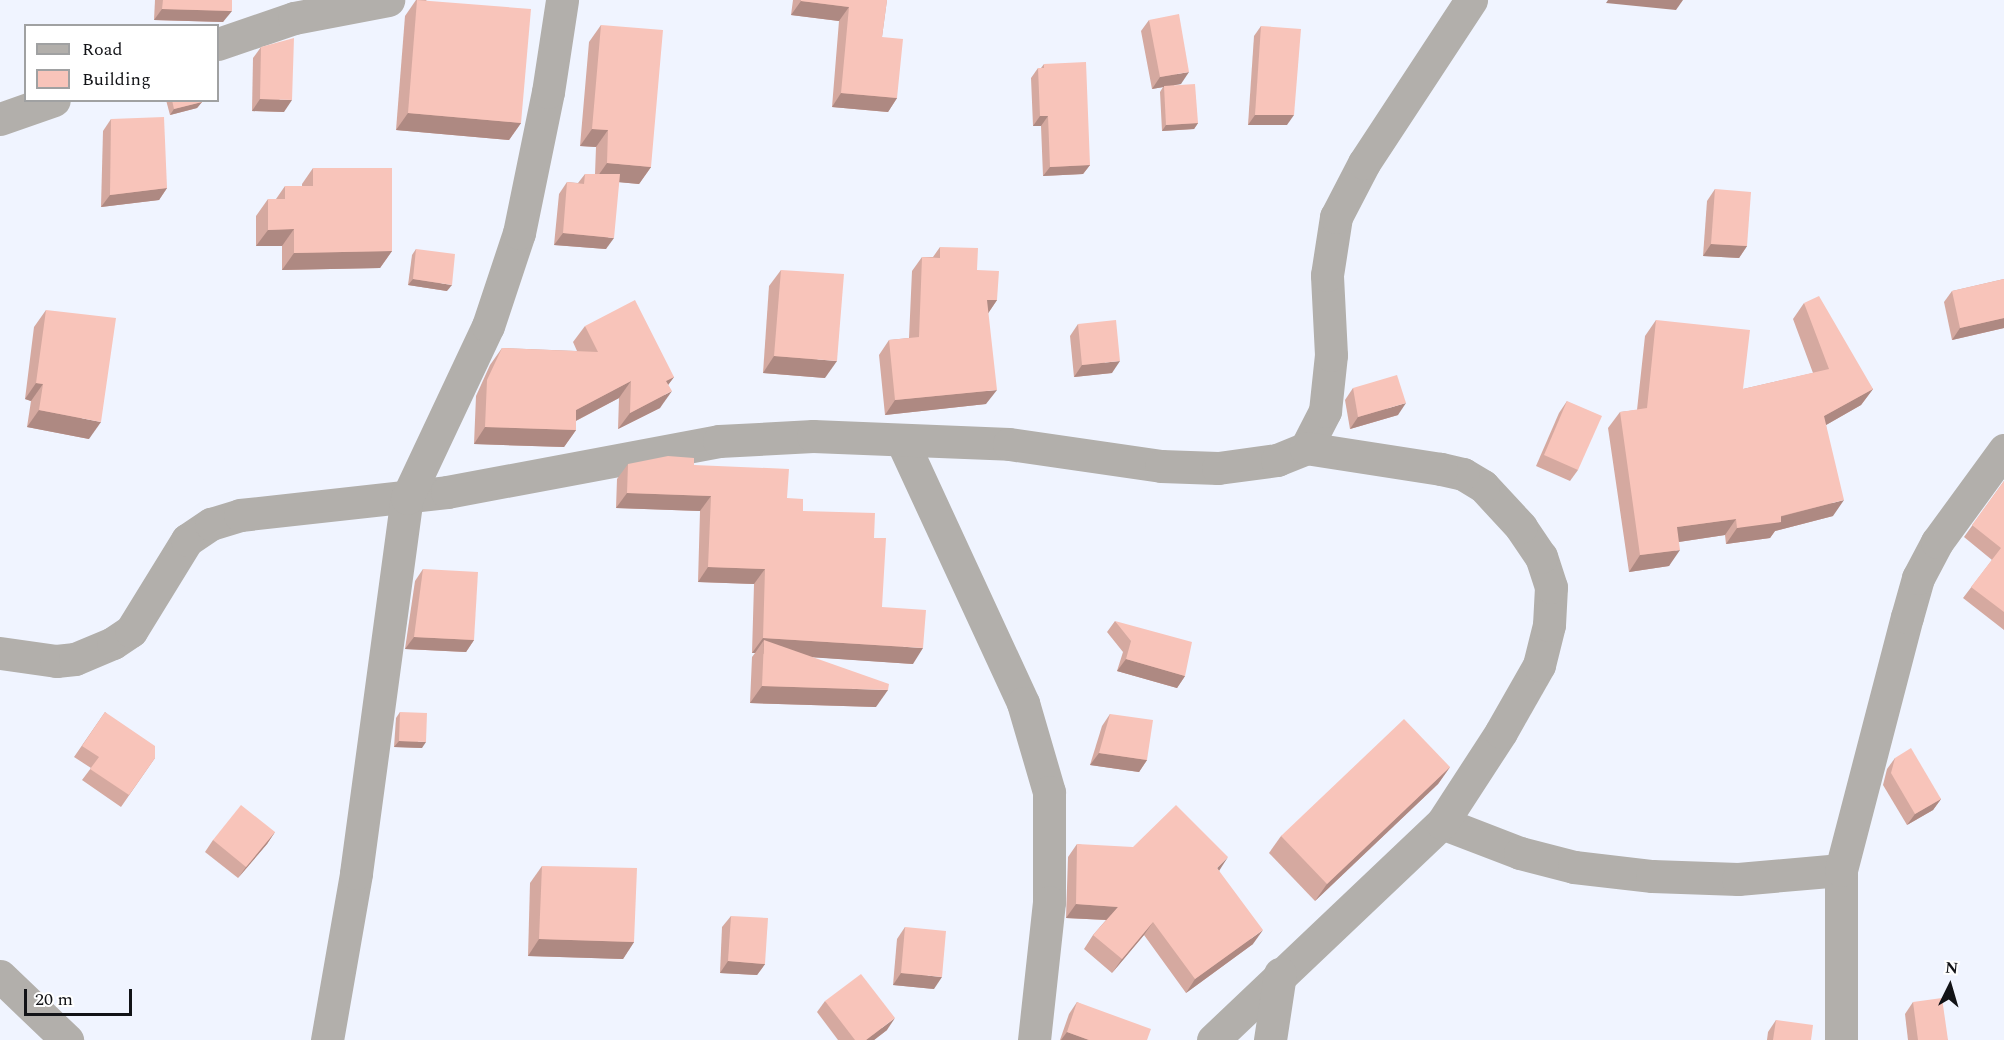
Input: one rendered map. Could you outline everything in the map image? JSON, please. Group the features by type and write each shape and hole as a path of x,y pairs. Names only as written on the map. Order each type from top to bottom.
{"street":[{"path":"219,44 294,18 388,0"},
{"path":"327,1040 356,873 406,498 488,326 519,233 548,92 562,0"},
{"path":"1306,448 1325,411 1331,355 1327,275 1336,217 1364,163 1471,0"},
{"path":"0,119 48,102"},
{"path":"0,653 56,660 75,659 114,643 131,631 187,540 211,524 240,515 406,498 719,441 813,436 1008,444 1161,466 1218,468 1277,460 1306,448 1463,474 1484,486 1521,527 1541,557 1551,587 1549,625 1539,665 1502,732 1442,823 1280,974 1213,1040"},
{"path":"902,441 1023,703 1049,792 1049,902 1034,1040"},
{"path":"1841,1040 1840,870 1918,578 1937,542 2004,450"},
{"path":"1442,823 1520,853 1585,868 1738,879 1840,870"},
{"path":"1270,1040 1280,974"},
{"path":"0,976 67,1040"}],"building":[{"path":"163,0 232,0 232,11 162,9"},
{"path":"417,0 531,9 521,123 408,113"},
{"path":"801,0 887,0 882,37 903,39 897,98 841,93 849,7"},
{"path":"1179,14 1189,72 1160,77 1149,20"},
{"path":"601,25 663,30 651,167 607,163 608,130 592,129"},
{"path":"1261,26 1301,29 1294,115 1255,115"},
{"path":"294,38 292,100 260,99 261,47"},
{"path":"1086,62 1090,165 1050,167 1048,116 1040,116 1038,68 1044,68 1044,64"},
{"path":"1195,84 1198,123 1166,125 1164,86"},
{"path":"172,102 202,102 174,109"},
{"path":"164,117 167,188 110,195 111,119"},
{"path":"313,168 392,168 392,251 294,253 294,229 268,230 268,199 285,199 285,186 313,186"},
{"path":"585,174 620,174 614,238 563,233 567,182 584,184"},
{"path":"1715,189 1751,192 1747,246 1711,244"},
{"path":"940,247 978,248 977,270 999,271 997,300 987,300 997,390 895,400 889,340 919,337 922,257 940,258"},
{"path":"416,249 455,254 452,285 413,279"},
{"path":"781,270 844,274 837,361 774,356"},
{"path":"2004,279 2004,318 1960,328 1952,291"},
{"path":"1819,296 1873,389 1824,416 1844,500 1781,516 1781,522 1737,528 1736,519 1677,527 1680,550 1640,555 1620,412 1647,408 1656,320 1750,330 1743,389 1829,369 1804,303"},
{"path":"635,300 674,377 666,381 672,391 630,413 631,381 576,410 576,430 485,427 487,380 502,348 598,352 585,326"},
{"path":"46,310 116,318 101,422 39,410 43,384 36,383"},
{"path":"1116,320 1120,361 1082,365 1078,324"},
{"path":"1397,375 1406,403 1358,417 1353,388"},
{"path":"1567,401 1602,416 1578,470 1544,455"},
{"path":"668,456 694,458 694,465 789,469 787,498 803,499 803,511 875,513 874,538 886,538 882,607 926,610 923,648 763,638 765,569 708,567 711,496 627,493 628,464"},
{"path":"2004,481 2004,612 1971,587 2001,548 1972,525"},
{"path":"423,569 478,572 474,640 414,637"},
{"path":"1115,621 1192,642 1185,676 1126,659 1131,641"},
{"path":"764,640 889,684 888,690 762,686"},
{"path":"105,712 155,746 155,758 129,795 90,769 99,757 82,746"},
{"path":"400,712 427,713 426,742 399,741"},
{"path":"1110,714 1153,720 1147,760 1099,753"},
{"path":"1404,719 1450,767 1327,884 1281,836"},
{"path":"1911,748 1941,799 1915,814 1891,773 1895,758"},
{"path":"241,805 275,832 246,867 213,840"},
{"path":"1176,805 1228,857 1217,868 1263,930 1195,979 1153,922 1122,959 1093,935 1118,907 1076,904 1077,844 1133,847"},
{"path":"542,866 637,868 634,942 539,939"},
{"path":"731,916 768,918 765,964 728,961"},
{"path":"905,927 946,931 942,977 901,973"},
{"path":"861,974 895,1018 866,1040 855,1040 825,1001"},
{"path":"1942,998 1948,1040 1918,1040 1913,1002"},
{"path":"1077,1002 1151,1029 1147,1040 1089,1040 1067,1032"},
{"path":"1776,1020 1813,1025 1811,1040 1773,1040"}]}
